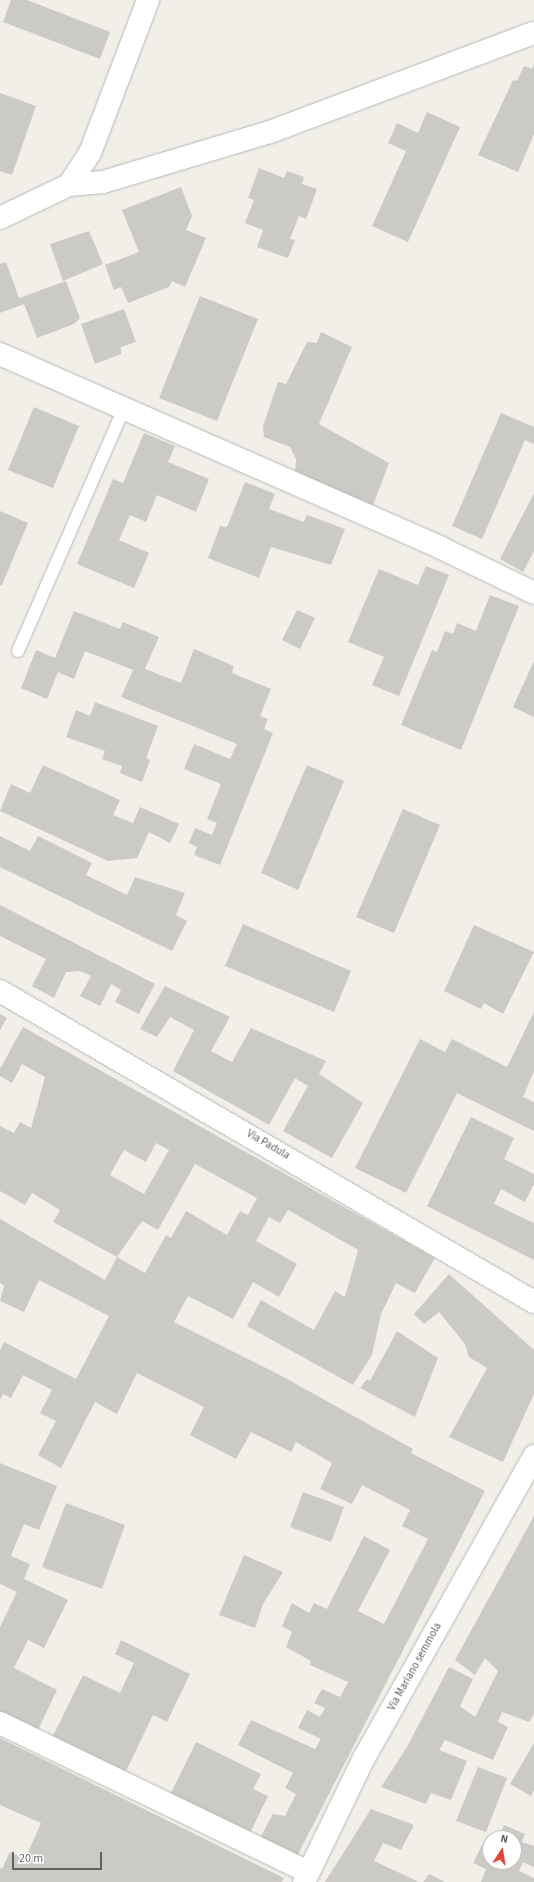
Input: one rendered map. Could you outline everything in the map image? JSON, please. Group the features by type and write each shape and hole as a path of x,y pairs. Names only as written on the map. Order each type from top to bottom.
{"street":[{"path":"69,185 90,153 148,0"},
{"path":"0,218 69,185 104,182 270,132 534,33"},
{"path":"0,354 440,548 534,593"},
{"name":"Via Padula","path":"0,991 534,1302"},
{"name":"Via Mariano semmola","path":"306,1877 364,1758 534,1456"},
{"path":"0,1723 306,1877"}],"lane":[{"path":"18,651 124,408"}],"building":[{"path":"11,0 27,0 110,32 100,59 3,22"},
{"path":"534,64 534,134 518,172 478,155 513,80 517,81 524,66 532,69"},
{"path":"0,93 36,106 12,175 0,171"},
{"path":"427,112 460,127 408,242 372,226 406,151 388,143 397,123 418,133"},
{"path":"259,168 284,178 287,171 304,177 302,184 317,189 306,219 299,216 290,239 295,240 288,258 257,247 263,230 245,223 254,200 248,198"},
{"path":"181,187 192,216 186,230 206,238 185,287 172,281 169,287 128,303 121,287 114,290 105,265 139,252 122,210"},
{"path":"89,231 103,264 63,281 50,244"},
{"path":"6,262 19,298 66,281 80,318 74,324 37,338 24,304 0,313 0,264"},
{"path":"200,296 258,319 217,421 159,398"},
{"path":"124,309 136,342 121,347 121,354 95,364 81,324"},
{"path":"321,332 352,347 319,424 389,463 372,508 295,474 296,459 290,447 264,437 263,426 278,382 286,384 307,342 317,343"},
{"path":"34,407 79,426 53,488 8,470"},
{"path":"501,413 534,427 534,444 525,440 482,539 452,526"},
{"path":"144,433 175,446 168,462 209,479 196,512 157,495 146,522 130,515 119,540 149,553 134,588 77,564 113,479 123,483"},
{"path":"245,482 275,494 269,509 304,522 307,515 345,529 331,565 271,547 259,578 208,558 220,526 227,527"},
{"path":"534,493 534,551 523,572 500,559"},
{"path":"0,511 28,523 2,585 0,585"},
{"path":"426,566 449,575 399,696 372,685 384,657 348,642 379,569 418,585"},
{"path":"490,595 519,606 461,750 401,725 432,650 437,652 445,631 453,634 457,623 476,631"},
{"path":"297,610 315,618 300,649 282,640"},
{"path":"74,611 120,629 123,622 159,637 145,669 181,683 194,649 234,666 232,673 271,689 260,716 268,719 264,729 273,733 220,865 194,855 197,847 189,843 195,828 212,835 217,823 207,819 221,784 184,769 194,744 230,759 237,744 121,697 133,670 85,651 74,679 58,672 47,699 21,688 36,650 55,658"},
{"path":"534,661 534,717 513,707"},
{"path":"95,702 158,726 146,758 150,760 142,782 120,773 122,766 102,759 105,751 66,737 76,710 90,716"},
{"path":"43,765 120,800 113,815 133,823 140,807 179,824 170,843 149,832 137,858 108,861 0,811 11,784 30,793"},
{"path":"307,765 344,781 298,890 261,873"},
{"path":"403,809 440,825 394,933 356,917"},
{"path":"0,836 30,851 38,836 92,863 86,875 127,895 135,877 185,893 176,915 187,921 172,951 0,867"},
{"path":"0,905 155,984 139,1014 115,1002 121,990 111,984 100,1006 80,996 91,976 80,971 66,972 54,998 32,986 46,959 0,936"},
{"path":"243,924 351,971 334,1012 225,966"},
{"path":"474,925 534,952 503,1014 484,1003 481,1009 444,991"},
{"path":"165,986 230,1017 211,1051 232,1062 251,1028 326,1061 319,1074 363,1103 332,1158 283,1131 308,1086 295,1078 269,1125 173,1071 194,1030 170,1017 157,1037 140,1029"},
{"path":"534,1012 534,1071 523,1097 534,1102 534,1131 457,1093 406,1193 355,1168 420,1039 445,1052 452,1039 507,1067"},
{"path":"0,1014 7,1018 0,1030"},
{"path":"23,1027 435,1258 415,1293 396,1283 381,1314 372,1355 353,1385 247,1326 261,1300 314,1330 335,1291 345,1297 358,1250 288,1210 280,1223 269,1217 256,1241 297,1264 279,1297 253,1282 233,1319 188,1296 174,1322 278,1374 413,1449 411,1453 485,1491 297,1856 260,1838 273,1814 285,1816 296,1794 285,1788 293,1773 238,1745 251,1720 315,1749 321,1739 298,1728 307,1710 320,1717 325,1708 314,1703 322,1689 340,1697 348,1682 310,1665 311,1661 286,1647 292,1632 282,1626 292,1603 309,1613 314,1603 327,1609 364,1536 390,1550 358,1611 384,1624 428,1539 402,1526 410,1510 362,1485 352,1504 320,1489 332,1463 296,1442 291,1452 251,1432 236,1459 190,1435 204,1407 137,1373 117,1414 95,1402 61,1468 38,1455 56,1421 40,1413 52,1390 23,1375 11,1398 3,1394 0,1400 0,1351 4,1342 76,1379 109,1316 39,1280 24,1312 0,1301 4,1286 0,1283 0,1219 105,1280 117,1257 53,1222 60,1210 32,1193 25,1205 0,1191 0,1126 14,1133 20,1122 31,1128 45,1077 22,1064 12,1083 0,1076 0,1069","holes":["156,1143 169,1150 144,1194 110,1175 124,1150 146,1162","195,1164 257,1198 248,1215 240,1211 227,1235 186,1211 171,1238 166,1235 145,1273 117,1257 142,1221 158,1230"]},
{"path":"471,1117 514,1138 504,1159 534,1174 534,1184 525,1202 501,1189 494,1204 534,1223 534,1260 427,1206"},
{"path":"449,1274 534,1350 534,1394 503,1462 449,1437 487,1368 469,1357 465,1344 439,1312 424,1324 414,1314"},
{"path":"397,1331 438,1358 415,1417 360,1388 367,1379 370,1381"},
{"path":"0,1463 57,1486 39,1530 24,1524 11,1556 30,1564 24,1579 68,1600 44,1648 28,1640 14,1668 57,1690 38,1730 0,1712 0,1627 17,1592 0,1584"},
{"path":"303,1492 344,1507 331,1542 290,1527"},
{"path":"66,1503 125,1525 102,1589 42,1567"},
{"path":"534,1516 534,1714 529,1722 502,1712 498,1722 508,1727 493,1760 445,1740 439,1750 467,1761 451,1800 431,1793 426,1804 381,1787 407,1747 449,1667 473,1679 460,1706 475,1717 498,1671 485,1658 475,1675 455,1660"},
{"path":"244,1555 283,1572 263,1604 255,1628 219,1615"},
{"path":"121,1640 190,1674 167,1722 153,1715 125,1773 52,1738 83,1675 120,1693 134,1663 115,1654"},
{"path":"0,1738 284,1878 282,1882 0,1882 0,1868 2,1869 10,1852 25,1859 41,1823 0,1805"},
{"path":"196,1742 261,1774 253,1789 268,1796 250,1833 170,1795"},
{"path":"534,1743 534,1790 531,1796 510,1784"},
{"path":"478,1767 507,1778 487,1830 482,1831 456,1821"},
{"path":"371,1809 414,1825 401,1850 383,1843 374,1861 419,1882 325,1882"},
{"path":"504,1825 516,1830 502,1830"},
{"path":"522,1833 525,1834 522,1842"},
{"path":"522,1842 534,1846 534,1867 523,1862 522,1864"},
{"path":"482,1845 482,1867 473,1863"},
{"path":"486,1870 519,1870 534,1878 534,1882 481,1882"},
{"path":"429,1874 445,1882 423,1882"}]}
